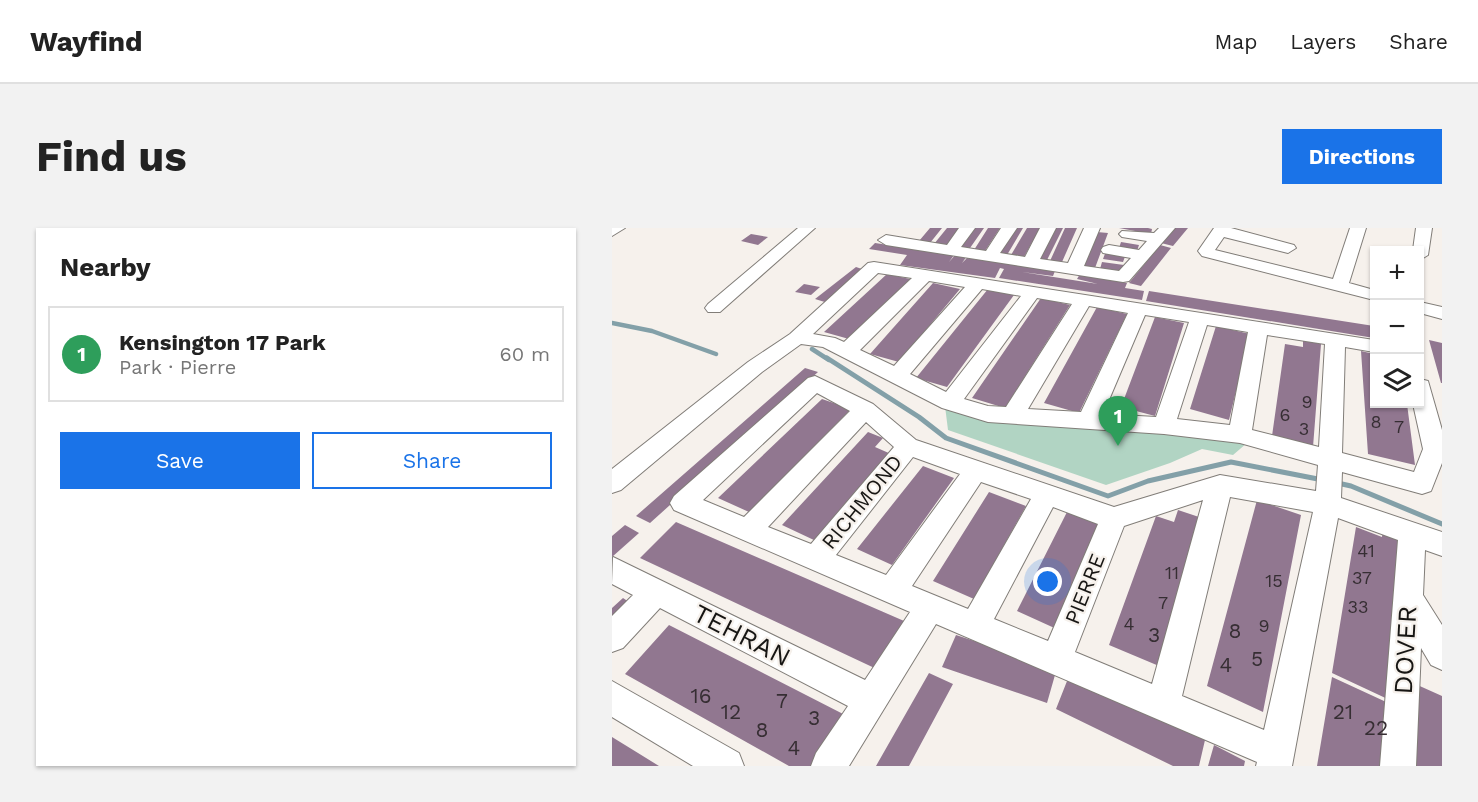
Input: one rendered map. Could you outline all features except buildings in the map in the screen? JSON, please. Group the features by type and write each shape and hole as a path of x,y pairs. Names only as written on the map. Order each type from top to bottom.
{"street":[{"path":"612,231 617,228"},
{"path":"714,308 807,228"},
{"path":"913,244 926,228"},
{"path":"951,250 968,228"},
{"path":"990,256 1009,228"},
{"path":"1030,263 1048,228"},
{"path":"1074,269 1092,228"},
{"path":"1340,285 1358,228"},
{"path":"1421,246 1424,228"},
{"path":"1278,272 1290,243 1222,230 1206,251 1278,272 1370,294"},
{"path":"886,240 1123,277 1162,233"},
{"path":"1127,234 1162,233"},
{"path":"1109,249 1143,255"},
{"path":"612,483 755,367 797,338 874,267 1370,345"},
{"path":"848,351 924,276"},
{"path":"896,377 977,284"},
{"path":"950,403 1032,293"},
{"path":"1013,415 1083,301"},
{"path":"1424,308 1442,313"},
{"path":"1088,422 1138,310"},
{"path":"1164,426 1199,320"},
{"path":"1240,435 1258,328"},
{"path":"797,338 815,339 848,351 950,403 988,414 1164,426 1240,435 1331,464 1422,484 1435,448 1424,405"},
{"path":"1335,340 1328,499 1276,759 1163,705 683,503 815,383 865,409 908,446 1114,518 1220,485 1328,499 1442,544"},
{"path":"748,530 865,409"},
{"name":"RICHMOND","path":"816,559 908,446"},
{"path":"892,591 976,470"},
{"path":"1163,705 1220,485"},
{"path":"975,626 1047,494"},
{"name":"PIERRE","path":"1056,660 1114,518"},
{"name":"DOVER","path":"1398,766 1412,533"},
{"name":"TEHRAN","path":"613,570 871,700"},
{"path":"612,637 657,592"},
{"path":"1408,598 1442,654"},
{"path":"830,766 930,607"},
{"path":"612,698 726,766"}],"green space":[{"path":"945,406 1247,443 1233,455 1202,449 1170,463 1106,485 948,430"}],"waterway":[{"path":"612,323 652,331 716,354"},
{"path":"812,349 829,360"},
{"path":"827,358 919,417 946,438 1108,496 1148,481 1231,462 1323,480"},
{"path":"1333,482 1351,486 1442,524"}],"place":[{"name":"Kensington 17 Park","path":"1118,446"}]}
